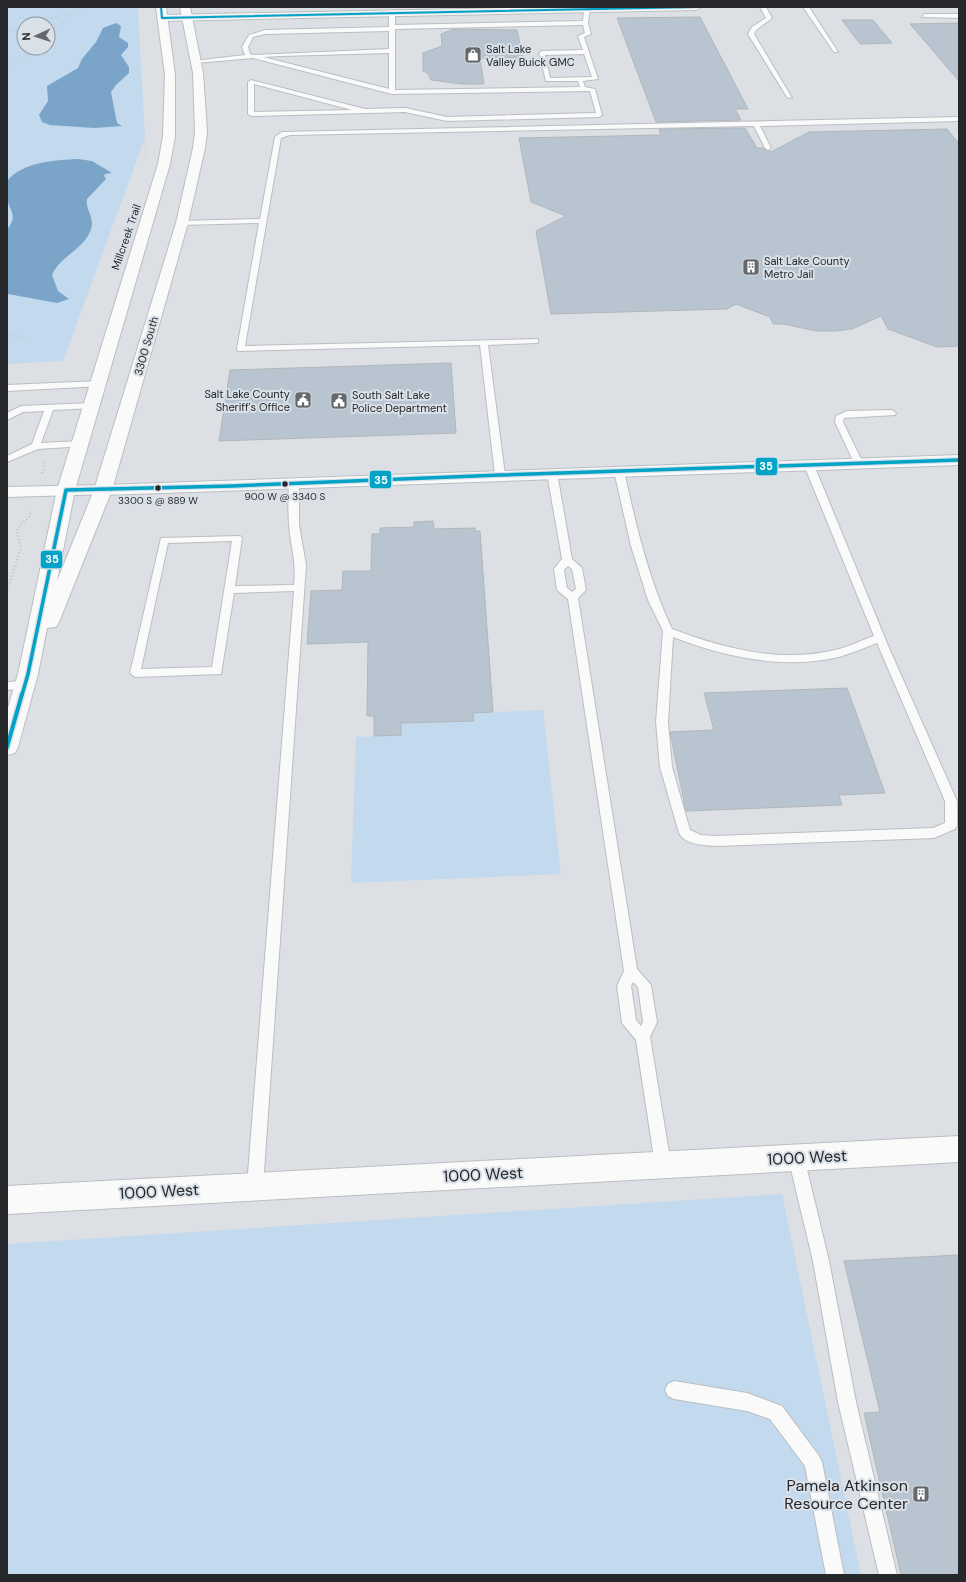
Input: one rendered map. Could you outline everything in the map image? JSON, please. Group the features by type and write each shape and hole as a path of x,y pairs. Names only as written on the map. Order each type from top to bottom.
{"main road":[{"path":"161,12 392,12 696,7"},
{"name":"3300 South","path":"20,682 103,490 182,223 199,148 201,132 196,61 185,11"},
{"name":"3300 South","path":"7,747 20,682 66,490 164,164 169,136 170,75 161,12"},
{"path":"7,492 294,484 552,473 959,460"},
{"name":"1000 West","path":"7,1200 959,1149"}],"lane":[{"path":"763,7 770,18 767,22 752,30 751,34 790,97"},
{"path":"806,7 836,51"},
{"path":"586,8 585,23 588,34 581,36 595,79 548,80 542,53 586,52"},
{"path":"392,12 392,92"},
{"path":"924,16 959,16"},
{"path":"248,55 245,47 251,36 266,32 585,23"},
{"path":"196,61 248,55 392,51"},
{"path":"248,55 392,92 405,101 447,119 599,115 592,89 405,101 365,111 251,114 251,82 365,111"},
{"path":"580,79 583,89"},
{"path":"535,341 241,349 264,221 276,140 282,134 959,119"},
{"path":"756,124 768,148"},
{"path":"182,223 264,221"},
{"path":"484,342 500,475"},
{"path":"7,417 25,398 99,384"},
{"path":"7,388 25,398 49,408 92,406"},
{"path":"36,446 49,408"},
{"path":"858,463 839,422 840,416 847,414 892,413"},
{"path":"7,459 36,446 81,444"},
{"path":"619,471 636,546 653,600 668,631 662,722 666,767 685,832 699,840 716,841 934,833 951,826 950,801 880,638 809,465"},
{"path":"552,473 567,560 577,568 581,590 573,597"},
{"path":"255,1186 301,565 294,535 292,515 294,484"},
{"path":"237,538 229,590 217,671 135,673 164,540 237,538"},
{"path":"567,560 559,569 562,590 573,597 631,971 624,986 630,1023 643,1037"},
{"path":"229,590 299,588"},
{"path":"668,631 692,641 743,654 771,658 799,659 834,654 880,638"},
{"path":"631,971 644,985 650,1022 643,1037 663,1165"},
{"path":"796,1157 821,1261 847,1402 888,1575"},
{"path":"674,1390 747,1402 776,1412 813,1462 835,1575"}],"path":[{"path":"76,7 95,7"},
{"path":"56,17 80,8"},
{"path":"56,32 71,12"},
{"path":"7,69 26,56"},
{"path":"147,142 144,153 147,158"},
{"path":"7,333 28,340"},
{"path":"7,590 21,548 17,531 19,526 29,517"}],"shaded area":[{"path":"7,7 122,7 138,9 145,138 63,361 7,364"},
{"path":"543,710 561,874 351,883 356,737 401,735 401,723 474,721 473,713"},
{"path":"782,1194 861,1575 7,1575 7,1244"}],"water":[{"path":"116,23 121,26 119,37 128,43 128,47 121,55 129,67 129,73 111,92 117,123 122,126 94,128 50,125 42,122 39,115 48,101 47,86 78,68 82,59 96,42 103,28"},
{"path":"78,159 92,161 112,173 105,174 104,176 106,179 87,199 87,206 92,221 88,236 84,242 56,268 52,275 58,291 69,299 57,303 8,294 7,230 11,225 13,216 7,197 7,181 13,175 30,166 49,161"}],"building":[{"path":"700,17 748,109 735,109 741,120 656,122 617,18"},
{"path":"842,20 873,20 892,43 860,44"},
{"path":"959,23 959,81 910,24"},
{"name":"Salt Lake Valley Buick GMC","path":"454,29 517,30 523,58 480,58 484,84 462,84 431,80 428,73 423,71 423,53 442,46 441,34"},
{"name":"Salt Lake County Metro Jail","path":"745,128 757,148 763,148 771,152 809,132 947,129 959,144 959,346 937,347 888,329 881,316 852,329 816,331 784,324 773,324 770,317 736,304 727,309 551,314 536,231 566,216 531,202 519,138 661,135 659,129"},
{"name":"South Salt Lake Police Department","path":"451,363 456,433 219,441 230,370"},
{"path":"433,521 434,529 475,528 475,531 480,531 493,712 473,713 474,721 401,723 401,735 374,736 374,716 367,716 368,642 307,644 311,591 342,590 343,571 371,571 372,534 380,534 380,528 414,527 414,522"},
{"path":"847,688 885,793 839,795 842,805 686,811 670,732 714,730 704,693"},
{"name":"Pamela Atkinson Resource Center","path":"959,1255 959,1575 901,1575 864,1413 880,1412 844,1261"}],"transit line":[{"name":"35","path":"161,7 162,18 696,7"},
{"name":"35","path":"7,747 28,674 66,490 232,486 500,475 959,460"}],"place":[{"name":"Salt Lake Valley Buick GMC","path":"473,55"},
{"name":"Salt Lake County Metro Jail","path":"751,267"},
{"name":"Salt Lake County Sheriff's Office","path":"303,400"},
{"name":"South Salt Lake Police Department","path":"339,401"},
{"name":"900 W @ 3340 S","path":"285,484"},
{"name":"3300 S @ 889 W","path":"158,488"},
{"name":"Pamela Atkinson Resource Center","path":"921,1494"}]}
